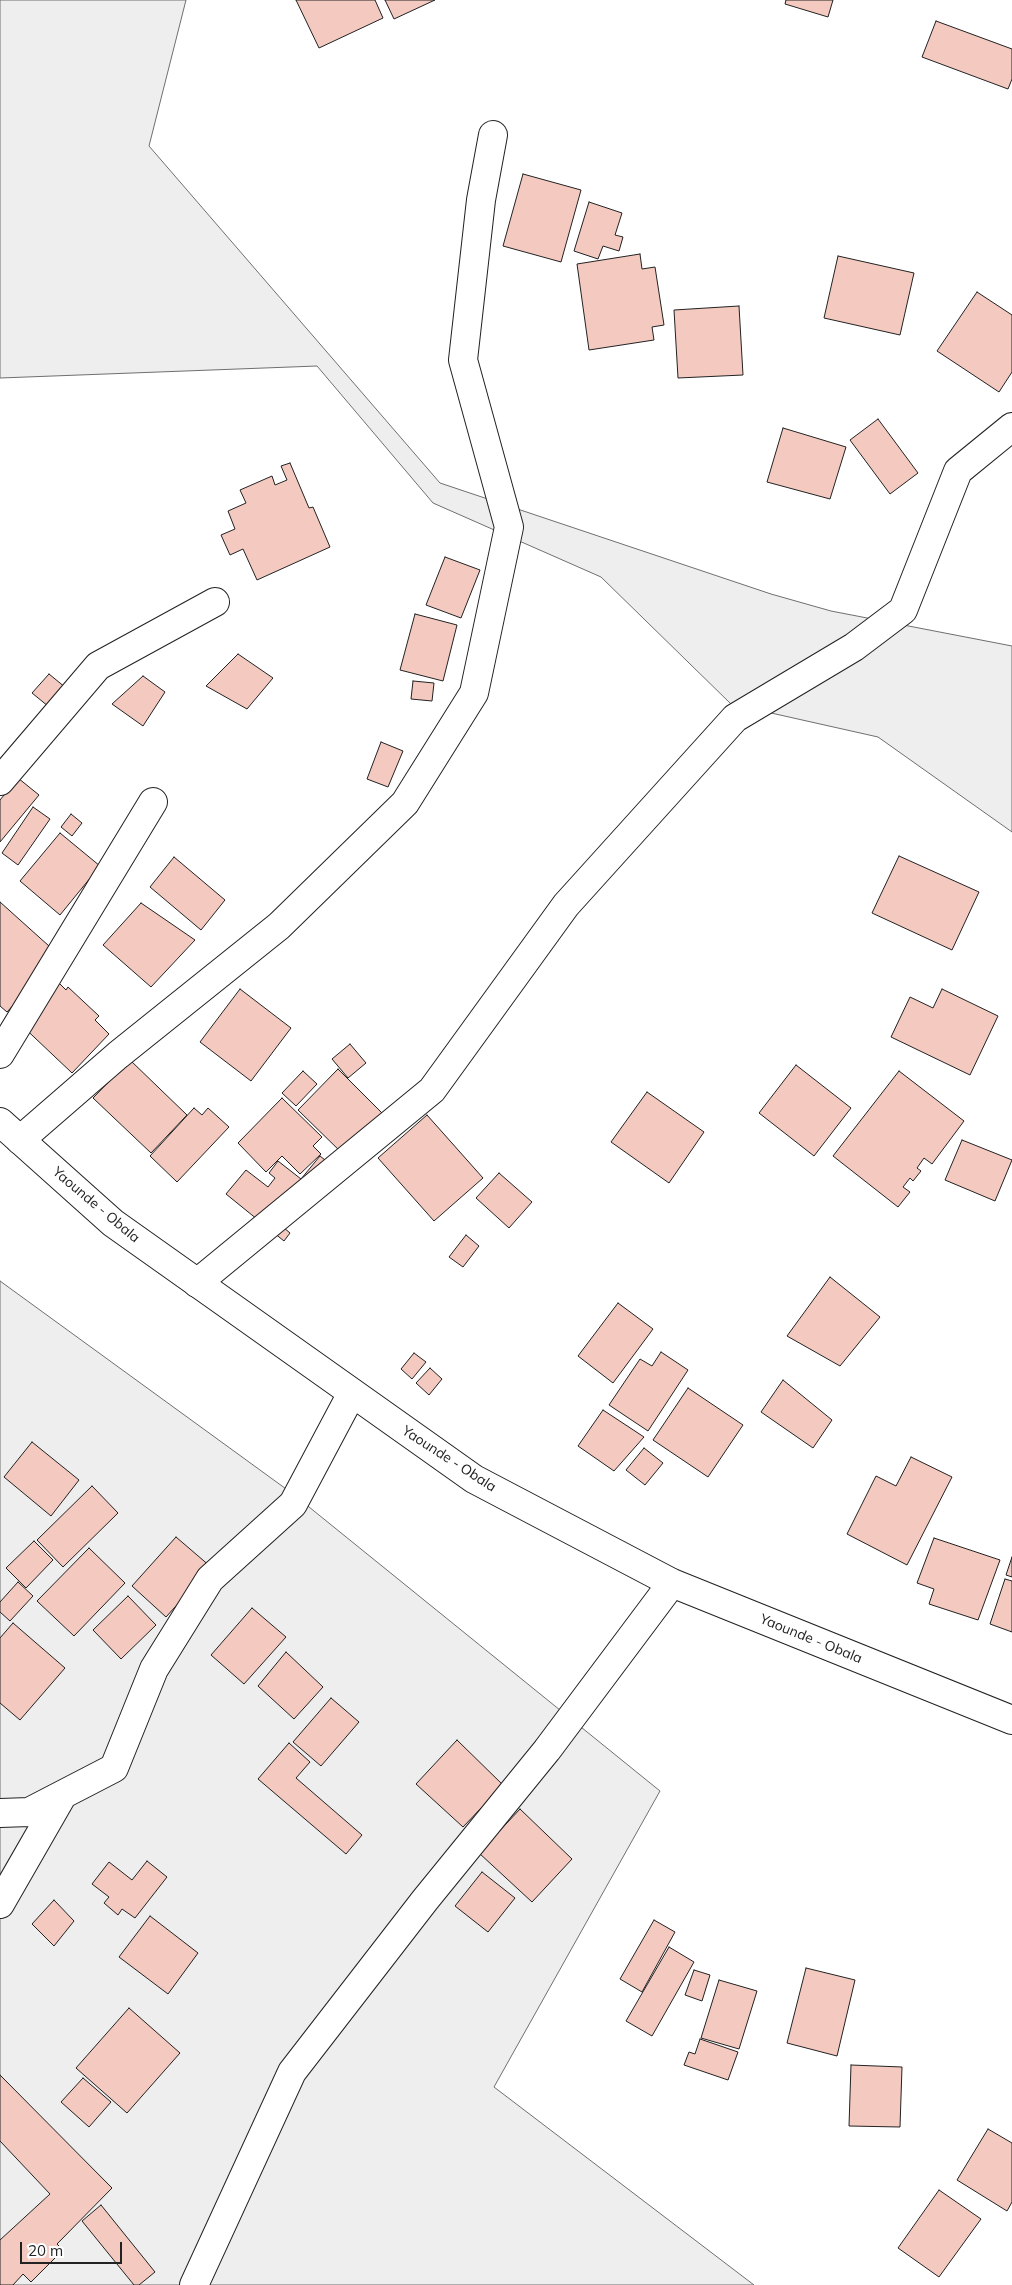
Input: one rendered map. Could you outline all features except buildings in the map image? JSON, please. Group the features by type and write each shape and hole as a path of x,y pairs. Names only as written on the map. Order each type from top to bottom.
{"main road":[{"path":"20,1140 118,1055 278,926 405,803 474,693 509,527 464,360 481,200 493,135"},
{"path":"197,1282 432,1090 566,906 735,718 854,647 903,610 958,471 1012,427"},
{"path":"0,781 98,666 215,602"},
{"path":"0,1054 152,802"},
{"name":"Yaounde - Obala","path":"0,1122 113,1223 474,1479 672,1583 1012,1720"},
{"path":"0,1813 29,1812 114,1768 154,1669 210,1579 293,1504 352,1393"},
{"path":"194,2285 292,2072 425,1900 547,1750 672,1583"},
{"path":"0,1904 62,1796"}],"shaded area":[{"path":"0,0 186,0 149,146 440,483 771,594 831,611 1012,646 1012,832 878,737 731,704 601,577 433,503 317,366 0,378"},
{"path":"0,1281 293,1494 660,1791 494,2087 754,2285 0,2285"}]}
